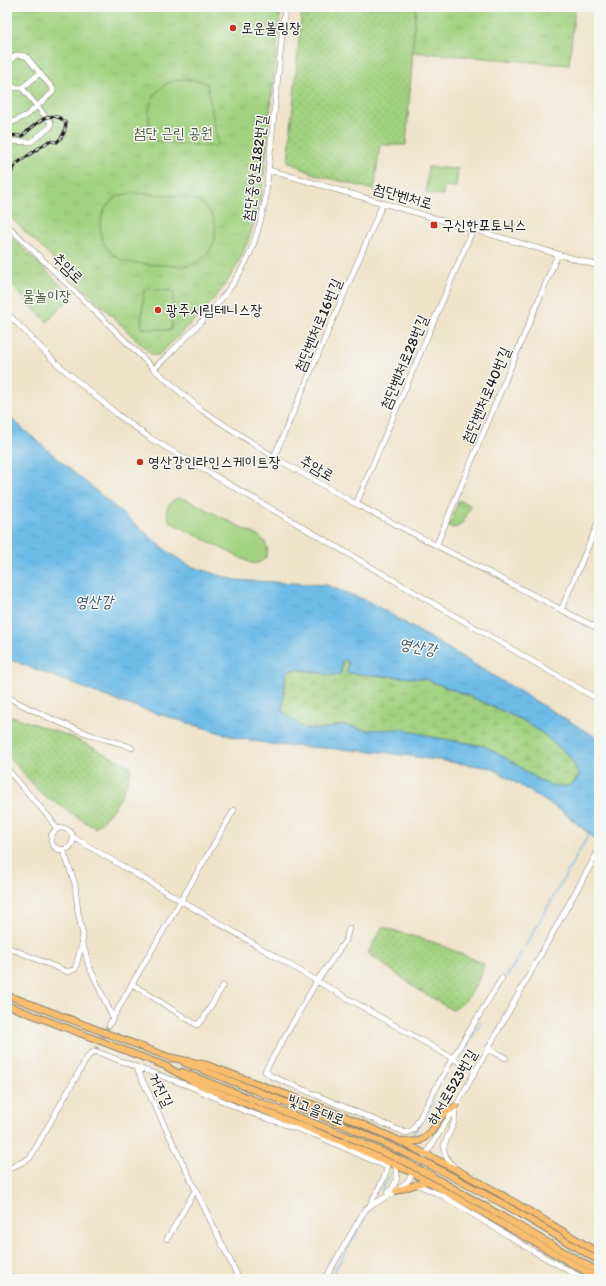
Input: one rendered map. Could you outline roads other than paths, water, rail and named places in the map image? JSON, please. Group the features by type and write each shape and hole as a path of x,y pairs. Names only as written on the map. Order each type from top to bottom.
{"main road":[{"name":"빛고을대로","path":"7,995 344,1125 438,1169 599,1260"},
{"name":"빛고을대로","path":"7,1005 342,1134 405,1162 599,1272"},
{"path":"168,1057 207,1065 344,1116 402,1142 497,1192 599,1253"},
{"path":"165,1066 199,1085 345,1143 413,1173 599,1279"},
{"path":"402,1142 419,1141 424,1138 431,1132 442,1115 456,1106"},
{"path":"396,1191 427,1181"}],"street":[{"name":"첨단중앙로182번길","path":"154,369 216,306 231,286 249,254 258,229 265,202 285,7"},
{"path":"7,83 9,61 16,55 26,56 53,89 53,92 26,116 11,123 7,123"},
{"path":"7,87 22,88 40,73"},
{"path":"7,141 31,142 50,127 51,123 22,88"},
{"name":"첨단벤처로","path":"269,170 599,266"},
{"name":"첨단벤처로16번길","path":"274,457 383,203"},
{"name":"추암로","path":"7,225 154,369 200,409 274,457 356,504 599,630"},
{"name":"첨단벤처로28번길","path":"356,504 473,229"},
{"name":"첨단벤처로40번길","path":"436,546 558,254"},
{"path":"7,313 55,362 118,415 150,438 599,700"},
{"path":"562,610 599,521"},
{"path":"7,697 52,719 106,740 122,743 132,748"},
{"path":"7,769 48,816 57,830"},
{"path":"109,1025 234,810"},
{"path":"73,837 73,841 69,847 62,849 56,847 52,841 52,835 57,830 64,828 67,829 73,837 317,981 475,1071"},
{"path":"7,947 68,972 75,969 83,935 78,912 75,884 62,849"},
{"name":"하서로523번길","path":"370,1206 396,1191 407,1182 426,1154 456,1106 599,850"},
{"path":"317,981 346,940 349,928"},
{"path":"82,944 89,966 113,1018"},
{"name":"하서로523번길","path":"317,981 265,1070 271,1076 406,1133 412,1130 452,1059 502,978"},
{"path":"132,984 197,1025 203,1019 223,986"},
{"path":"488,1049 506,1058"},
{"name":"거진길","path":"7,1170 30,1158 88,1056 95,1052 136,1067 239,1279"},
{"path":"136,1067 192,1087 245,1111 318,1136 387,1167 388,1172 375,1193 370,1206 359,1220 325,1279"},
{"path":"456,1106 454,1124 446,1140 444,1153 456,1170"},
{"path":"384,1198 393,1189 398,1179 394,1164"},
{"path":"416,1184 443,1196 533,1251 584,1279"},
{"path":"166,1239 196,1190"},
{"path":"7,1277 20,1279"}],"water":[{"name":"영산강","path":"7,412 9,417 169,553 190,566 235,580 326,585 370,602 599,739 599,842 563,812 492,768 382,752 277,745 237,738 120,702 7,658","holes":["345,659 348,662 347,673 425,679 474,698 522,720 542,733 568,755 579,775 575,782 570,785 563,787 554,786 542,782 514,763 484,746 432,737 403,729 365,730 343,725 324,729 305,729 285,714 282,708 287,671 296,669 338,675 341,673 342,662"]}],"waterway":[{"path":"525,947 589,834"},
{"path":"507,976 522,952"},
{"path":"462,1055 481,1022"},
{"path":"413,1134 434,1100"},
{"path":"381,1191 391,1173"},
{"path":"330,1279 365,1218"}],"tunnel":[{"path":"95,1051 109,1025"}],"railway":[{"path":"7,135 22,136 43,119 49,117 54,116 60,118 66,123 64,133 57,142 49,141 16,164 7,181"}],"place":[{"name":"로운볼링장","path":"233,28"},
{"name":"구신한포토닉스","path":"434,225"},
{"name":"광주시립테니스장","path":"158,310"},
{"name":"영산강인라인스케이트장","path":"140,462"}],"park label":[{"name":"첨단 근린 공원","path":"173,133"},
{"name":"물놀이장","path":"47,296"}]}
